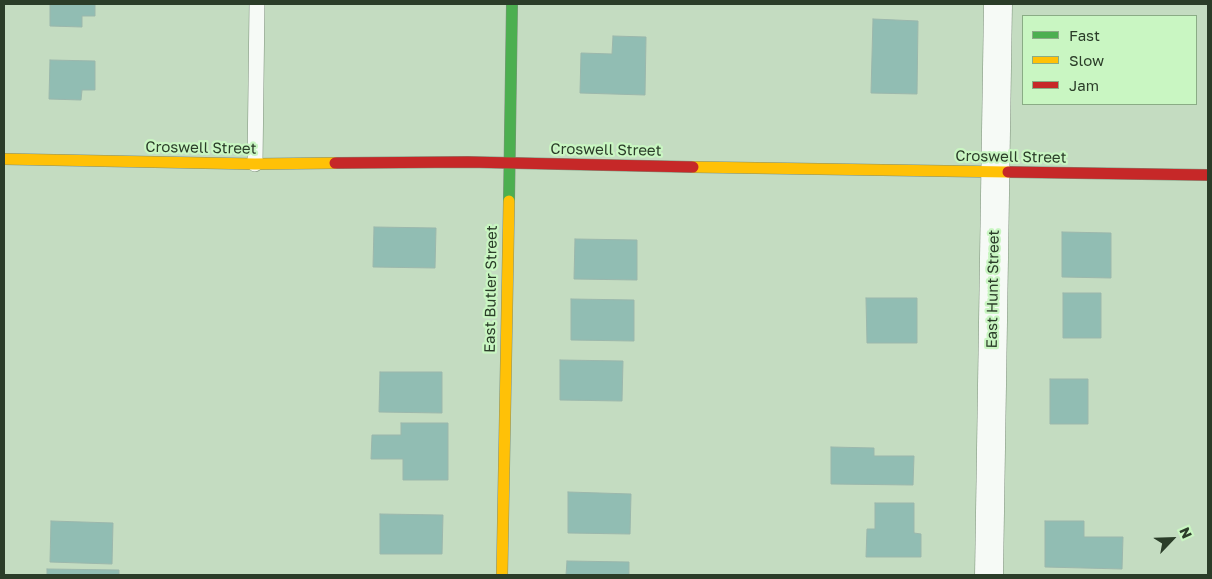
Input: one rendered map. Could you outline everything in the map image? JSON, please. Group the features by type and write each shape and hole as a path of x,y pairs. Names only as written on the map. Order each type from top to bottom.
{"street":[{"name":"East Butler Street","path":"502,575 512,4"},
{"name":"East Hunt Street","path":"989,575 998,4"},
{"name":"Croswell Street","path":"4,159 255,164 468,162 1208,175"}],"lane":[{"path":"255,164 257,4"}],"building":[{"path":"50,4 95,4 95,16 82,16 82,27 50,26"},
{"path":"873,19 918,21 917,94 871,93"},
{"path":"613,36 646,37 645,95 580,93 581,53 612,54"},
{"path":"50,60 95,61 95,90 82,90 81,100 49,99"},
{"path":"374,227 436,228 435,268 373,267"},
{"path":"1062,232 1111,233 1111,278 1062,277"},
{"path":"575,239 637,240 637,280 574,279"},
{"path":"1063,293 1101,293 1101,338 1063,338"},
{"path":"866,298 917,298 917,343 867,343"},
{"path":"571,299 634,300 634,341 571,340"},
{"path":"560,360 623,361 622,401 560,400"},
{"path":"380,372 442,372 442,413 379,412"},
{"path":"1050,379 1088,379 1088,424 1050,424"},
{"path":"401,423 448,423 448,480 403,480 403,459 371,459 372,435 401,435"},
{"path":"831,447 874,448 874,456 914,456 913,485 831,484"},
{"path":"568,492 631,494 630,534 568,533"},
{"path":"875,503 914,503 914,533 921,534 921,557 866,557 867,529 875,529"},
{"path":"380,514 443,515 442,554 380,554"},
{"path":"51,521 113,523 112,564 50,562"},
{"path":"1045,521 1084,521 1084,537 1123,537 1122,569 1045,567"},
{"path":"567,561 629,562 629,575 566,575"},
{"path":"47,569 119,570 119,575 47,575"}],"traffic: fast":[{"path":"509,201 512,4"}],"traffic: slow":[{"path":"4,159 255,164 335,163"},
{"path":"693,167 1008,172"},
{"path":"502,575 509,201"}],"traffic: jam":[{"path":"335,163 468,162 693,167"},
{"path":"1008,172 1208,175"}]}
